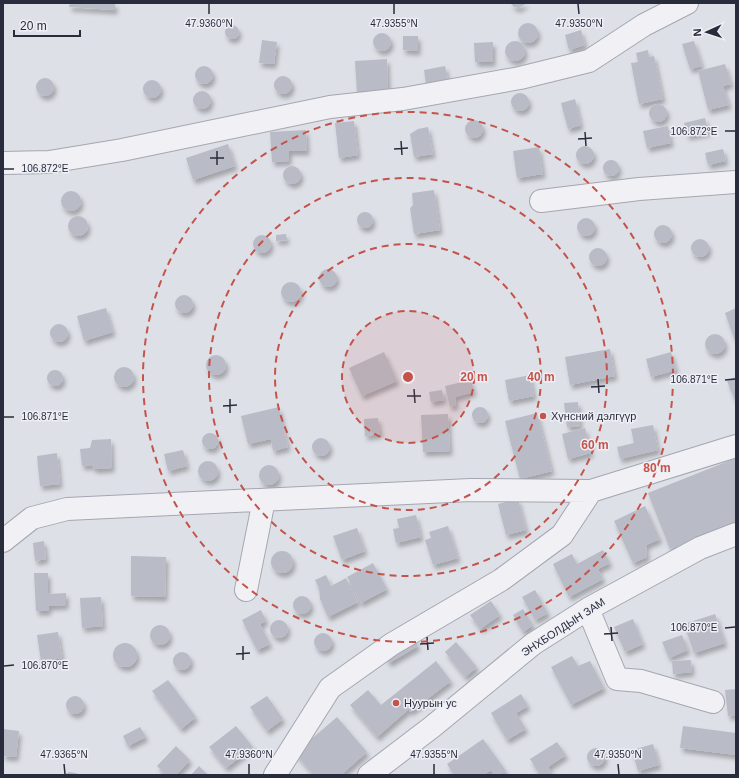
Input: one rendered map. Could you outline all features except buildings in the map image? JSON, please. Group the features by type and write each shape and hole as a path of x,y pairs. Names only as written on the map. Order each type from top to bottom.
{"street":[{"path":"3,163 56,161 129,148 330,107 403,99 520,78 589,61 644,25 687,3"},
{"path":"541,201 639,189 736,182"},
{"path":"3,541 32,518 67,509 471,490 591,491 736,446"},
{"path":"275,775 330,688 392,644 501,580 556,540 562,535 591,491"},
{"path":"246,590 264,500"},
{"name":"ЭНХБОЛДЫН ЗАМ","path":"369,775 432,727 532,644 588,609 700,548 736,534"},
{"path":"588,609 617,680 640,681 713,702"}],"place":[{"name":"Хүнсний дэлгүүр","path":"543,416"},
{"name":"Нуурын ус","path":"396,703"}]}
